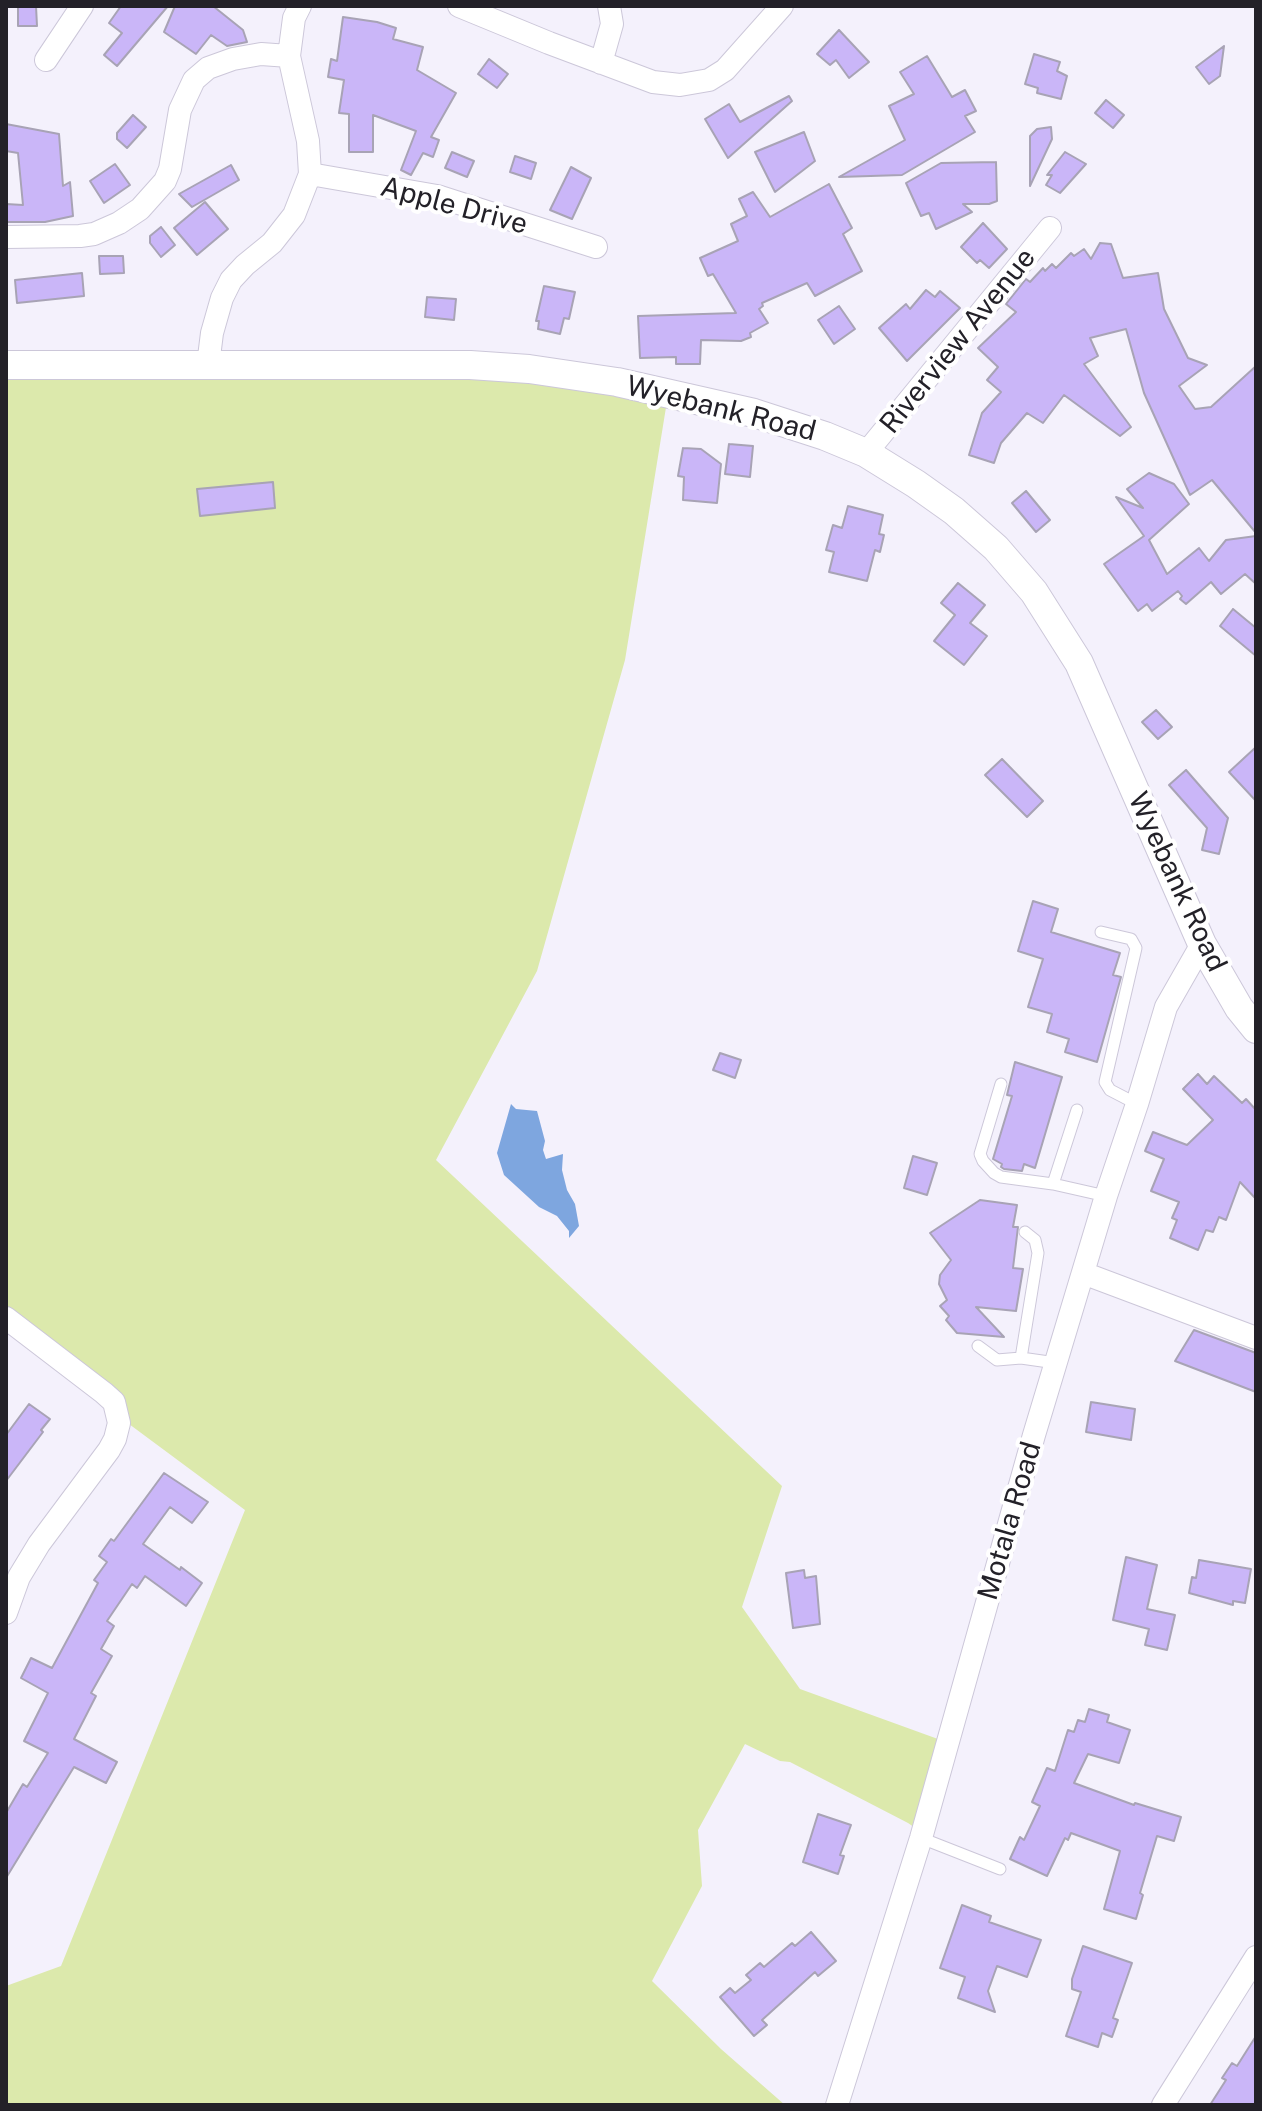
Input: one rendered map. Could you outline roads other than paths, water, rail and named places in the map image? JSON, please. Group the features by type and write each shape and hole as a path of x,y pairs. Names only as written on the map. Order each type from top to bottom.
{"street":[{"path":"46,60 82,6"},
{"path":"208,365 212,333 231,280 272,243 294,215 310,174 308,141 289,56 294,18 300,6"},
{"path":"459,6 653,82 697,83 725,70 782,6"},
{"path":"601,63 612,24 609,6"},
{"path":"6,237 80,236 94,234 119,223 140,209 165,181 170,169 180,110 194,80 208,68 233,59 261,54 289,56"},
{"name":"Apple Drive","path":"310,174 437,196 596,247"},
{"name":"Riverview Avenue","path":"866,453 1050,228"},
{"name":"Wyebank Road","path":"6,365 470,365 529,369 617,382 754,413 866,453 954,511 996,548 1034,592 1079,663 1202,944 1239,1008 1256,1029"},
{"name":"Motala Road","path":"837,2105 921,1838 1106,1196 1166,1007 1202,944"},
{"path":"1083,1273 1256,1338"},
{"path":"6,1318 114,1402 119,1423 115,1439 39,1544 19,1577 6,1613"},
{"path":"1169,2103 1256,1957"}],"lane":[{"path":"1101,932 1131,939 1136,948 1105,1082 1110,1090 1137,1104"},
{"path":"1001,1084 980,1154 994,1173 1001,1177 1106,1196"},
{"path":"1053,1184 1077,1110"},
{"path":"1021,1358 1038,1253 1035,1240 1025,1232"},
{"path":"978,1346 997,1360 1021,1358 1056,1363"},
{"path":"921,1838 1000,1869"}],"water":[{"path":"511,1104 516,1109 537,1111 546,1159 563,1154 562,1170 567,1190 575,1204 579,1226 569,1238 569,1231 557,1216 539,1207 504,1175 497,1153"}]}
